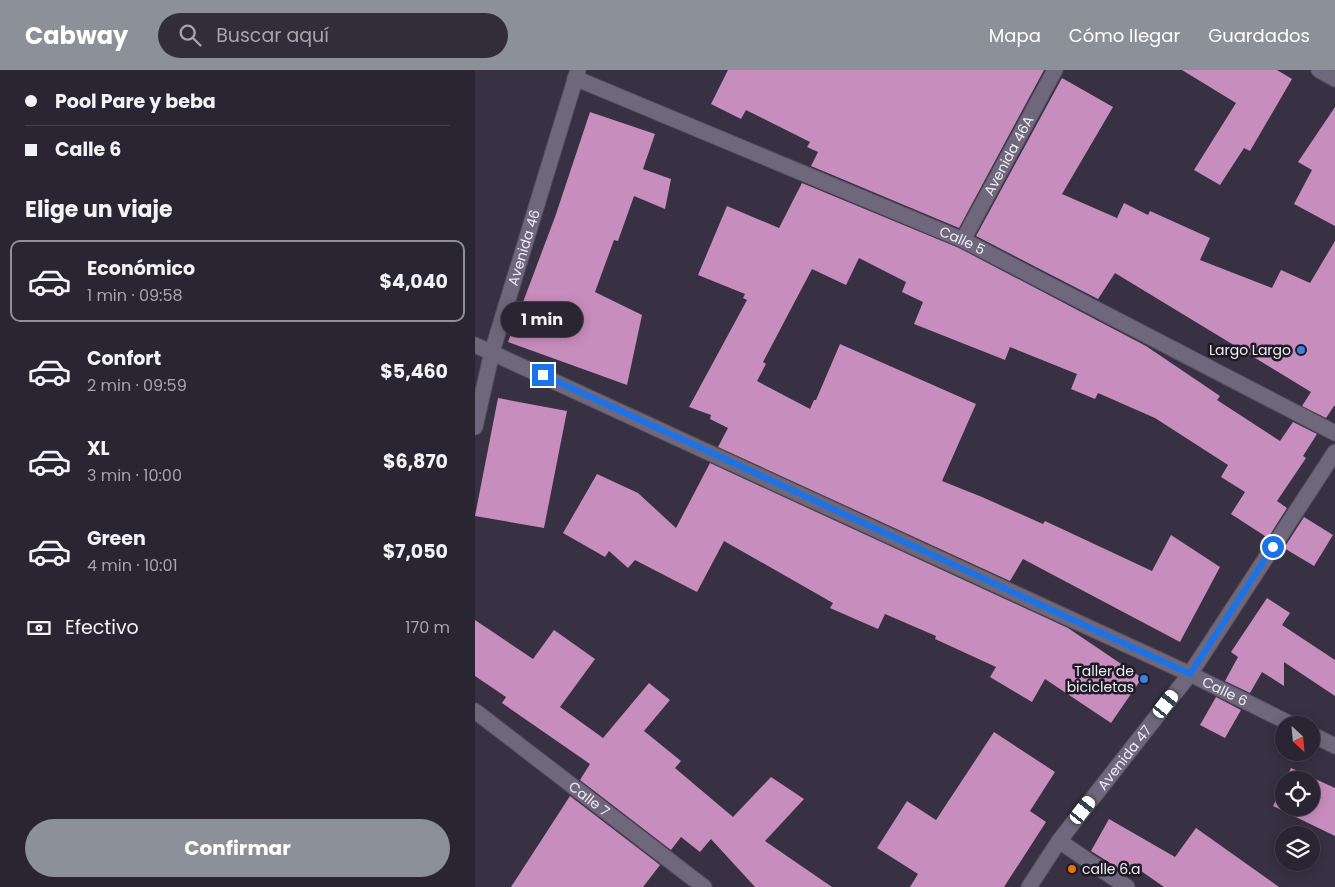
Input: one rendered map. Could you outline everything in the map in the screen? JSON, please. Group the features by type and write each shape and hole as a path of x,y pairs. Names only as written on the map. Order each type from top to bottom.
{"street":[{"name":"Avenida 46A","path":"963,240 1055,70"},
{"path":"1319,70 1335,79"},
{"name":"Calle 5","path":"577,74 963,240 1335,433"},
{"name":"Avenida 46","path":"475,427 492,352 577,74"},
{"name":"Calle 6","path":"475,344 1190,674 1275,716"},
{"name":"Avenida 47","path":"1029,887 1059,841 1190,674 1335,452"},
{"name":"Calle 7","path":"475,711 704,887"},
{"path":"1320,738 1335,746"},
{"path":"1059,841 1127,887"}],"building":[{"path":"728,70 1044,70 959,228 811,166 818,152 807,147 810,142 746,110 741,119 711,104"},
{"path":"1182,70 1277,70 1292,79 1250,151 1244,148 1220,185 1194,170 1236,103"},
{"path":"1062,78 1113,107 1062,194 1117,218 1124,203 1148,215 1150,211 1210,238 1200,260 1272,288 1281,270 1310,283 1335,241 1335,406 1326,418 1302,406 1311,392 1115,273 1098,299 976,236"},
{"path":"1335,107 1335,226 1294,204 1312,170 1298,162"},
{"path":"590,112 655,134 643,169 671,179 665,209 634,196 618,241 614,240 595,292 642,315 627,385 508,342 555,217"},
{"path":"802,183 959,248 1146,346 1220,396 1217,400 1280,441 1293,422 1317,434 1303,456 1306,458 1277,501 1287,508 1268,538 1231,514 1245,492 1221,477 1228,465 1155,418 1098,393 1095,399 1071,389 1077,374 1010,347 1005,360 914,324 923,302 902,292 906,282 859,258 846,285 812,269 763,362 766,364 757,381 810,409 814,400 816,400 840,344 976,404 942,481 1043,524 1045,521 1152,571 1171,535 1220,567 1180,642 1023,559 1010,581 718,447 728,428 710,419 711,415 689,407 747,300 743,298 745,294 698,275 727,206 779,228"},
{"path":"498,398 567,411 544,528 475,516"},
{"path":"710,463 1068,628 1142,678 1111,723 1045,679 1032,702 990,677 996,667 935,639 936,636 885,614 878,629 830,608 833,603 724,541 697,592 635,560 628,568 609,551 605,557 563,533 597,474 638,493 676,528"},
{"path":"1304,517 1333,535 1314,566 1284,548"},
{"path":"1267,598 1290,613 1282,625 1335,660 1335,696 1284,662 1284,686 1262,672 1250,693 1225,681 1238,657 1231,652"},
{"path":"475,620 533,659 554,630 595,659 560,707 603,738 649,683 670,700 644,731 681,761 675,768 733,817 771,777 804,799 765,841 832,887 755,887 711,839 700,852 681,837 671,850 580,780 590,764 502,703 506,697 475,676"},
{"path":"1216,697 1241,710 1225,738 1200,725"},
{"path":"994,732 1055,772 1030,811 1046,822 1004,887 910,887 918,874 877,848 907,801 936,820"},
{"path":"1320,781 1335,788 1335,836 1320,829 1320,826 1314,826 1294,816 1320,816"},
{"path":"570,796 660,865 643,887 511,887"},
{"path":"1109,819 1175,857 1196,828 1279,887 1164,887 1131,864 1126,873 1091,851"}],"place":[{"name":"Largo Largo","path":"1301,350"},
{"name":"Taller de bicicletas","path":"1144,679"},
{"name":"calle 6.a","path":"1072,869"}],"route":[{"path":"543,375 1190,674 1273,547"}]}
